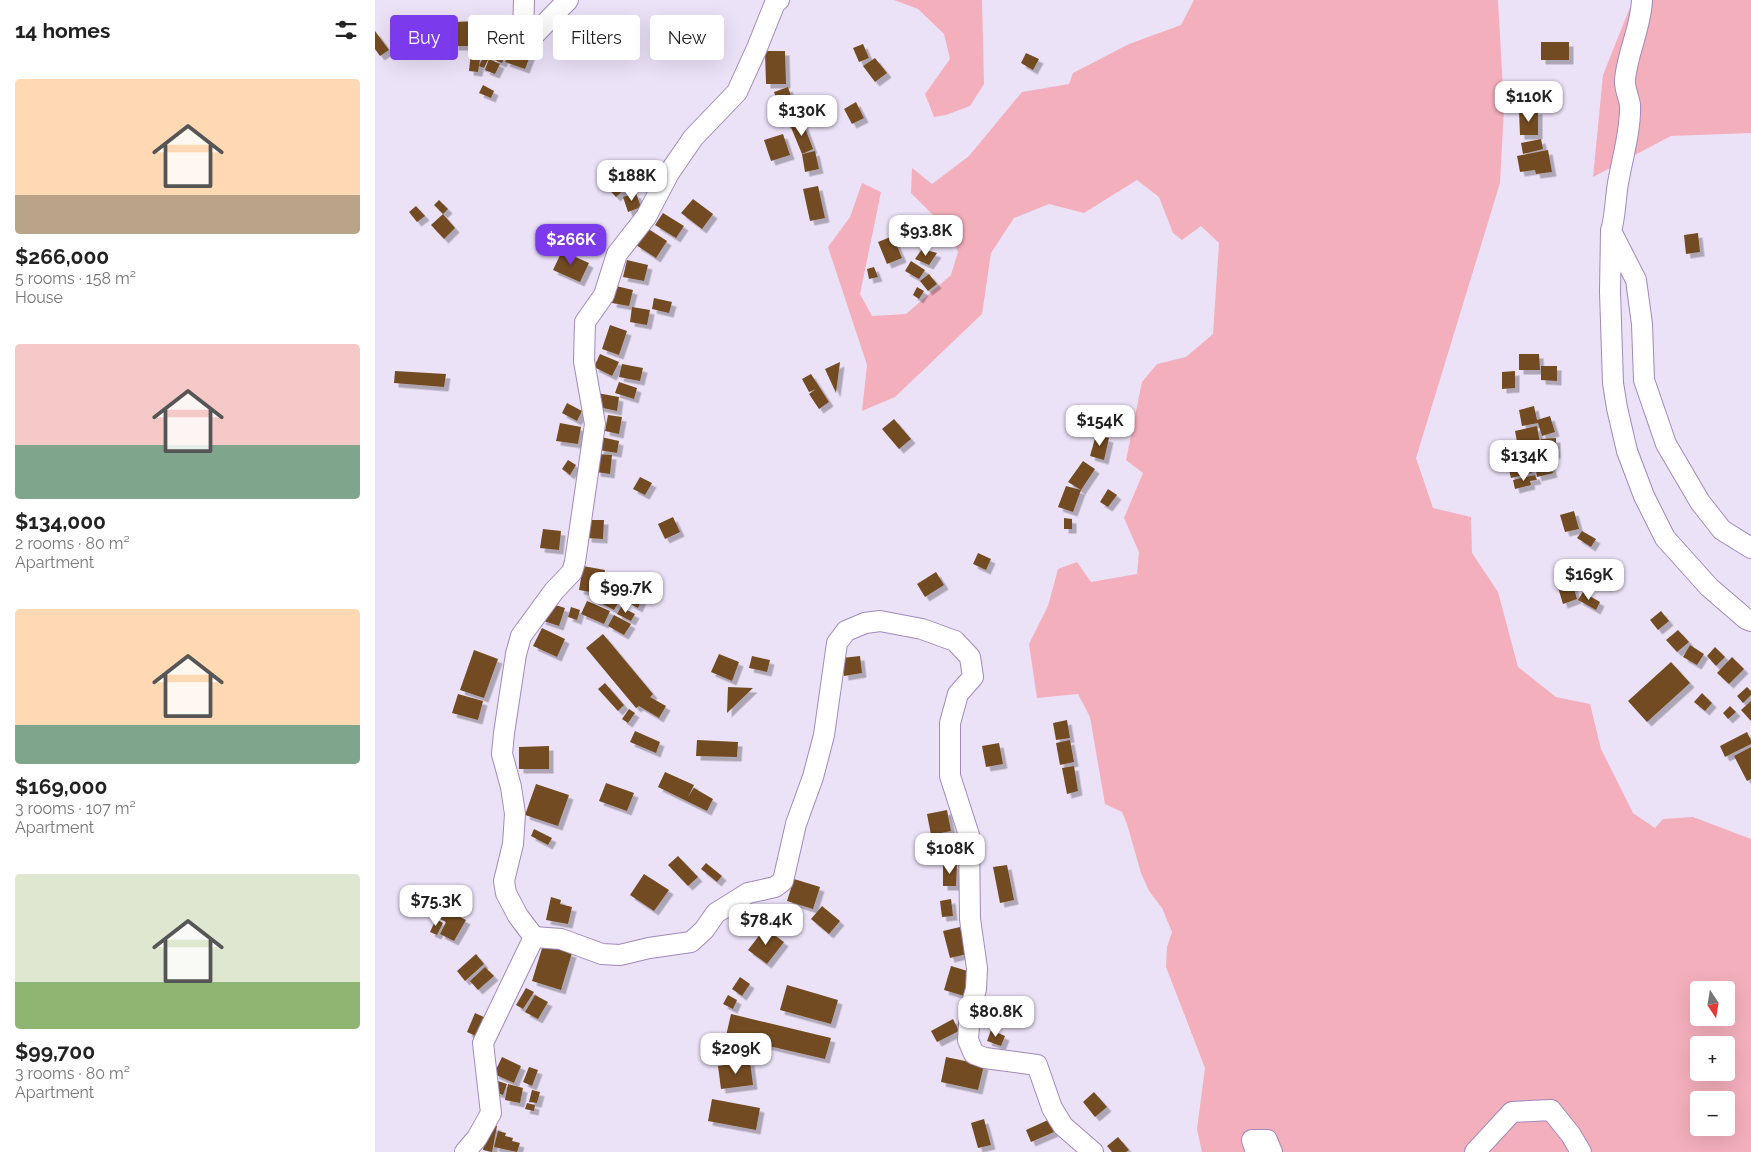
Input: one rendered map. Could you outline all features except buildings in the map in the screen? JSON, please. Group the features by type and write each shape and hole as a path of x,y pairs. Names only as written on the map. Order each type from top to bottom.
{"street":[{"path":"524,0 523,35 535,34 568,0"},
{"path":"534,937 505,893 504,881 513,844 515,814 511,787 502,754 516,654 521,636 554,591 572,572 575,562 595,424 584,361 585,322 604,295 617,254 646,217 669,173 693,138 737,92 775,3 779,0"},
{"path":"1643,0 1642,17 1630,51 1625,81 1630,106 1615,217 1611,231 1610,292 1613,383 1617,408 1627,451 1644,496 1665,538 1709,587 1746,619 1751,621"},
{"path":"1611,231 1635,280 1642,324 1644,380 1666,444 1700,502 1722,530 1751,548"},
{"path":"534,937 561,939 602,954 620,954 691,942 704,930 716,913 748,893 775,887 783,881 796,824 813,777 824,734 837,643 846,631 865,623 880,621 922,629 955,641 970,657 973,677 958,694 950,723 950,776 969,835 970,919 977,968 976,989 970,1011 968,1040 974,1054 985,1058 1037,1065 1052,1108 1063,1126 1093,1152"},
{"path":"465,1152 477,1138 491,1113 483,1043 534,937"},
{"path":"1475,1152 1512,1112 1551,1110 1571,1135 1581,1152"},
{"path":"1256,1152 1252,1140 1267,1140 1272,1152"}],"shaded area":[{"path":"894,0 982,0 984,84 970,106 946,115 934,117 925,94 950,59 944,34 918,9"},
{"path":"1194,0 1498,0 1504,107 1500,183 1416,458 1433,508 1471,517 1472,553 1498,592 1518,667 1556,697 1590,704 1601,749 1633,813 1655,828 1663,819 1693,817 1751,839 1751,1152 1202,1152 1197,1129 1205,1068 1166,967 1167,947 1172,932 1162,908 1149,891 1141,873 1122,812 1105,804 1090,717 1078,694 1037,698 1029,644 1048,606 1058,569 1077,562 1091,582 1137,574 1139,552 1124,518 1143,473 1126,460 1142,382 1157,364 1186,357 1213,334 1219,243 1201,226 1182,240 1173,233 1159,197 1137,180 1084,213 1049,204 1014,218 991,253 982,314 895,397 862,411 867,365 828,247 850,217 862,183 881,192 860,294 872,316 906,314 951,275 958,252 948,230 911,193 912,168 932,184 969,156 1022,92 1069,84 1073,73 1129,44 1181,25"},
{"path":"1631,0 1751,0 1751,133 1671,136 1593,177 1603,75 1631,5"}]}
